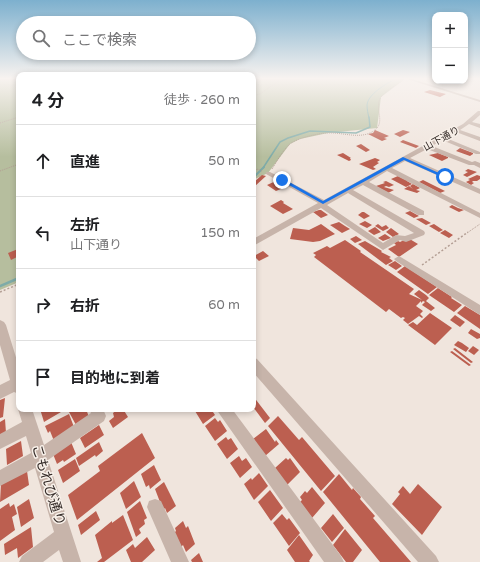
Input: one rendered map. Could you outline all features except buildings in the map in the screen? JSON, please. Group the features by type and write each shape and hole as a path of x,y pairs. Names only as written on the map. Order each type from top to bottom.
{"street":[{"name":"山下通り","path":"256,241 474,120 480,113"},
{"path":"474,120 480,126"},
{"path":"455,130 480,139"},
{"path":"441,138 478,152"},
{"path":"426,146 480,166"},
{"path":"404,158 477,191 480,184"},
{"path":"386,168 480,216"},
{"path":"268,173 322,204 384,247 399,237 406,239 421,233 347,190"},
{"path":"362,182 421,213"},
{"path":"399,259 480,311"},
{"path":"0,325 16,373"},
{"path":"256,366 430,562"},
{"path":"0,392 16,380"},
{"name":"こもれび通り","path":"26,412 72,562"},
{"path":"0,478 40,457 99,416 97,412"},
{"path":"225,412 335,562"},
{"path":"0,442 30,426"},
{"path":"155,507 180,562"},
{"path":"28,562 64,536"}],"path":[{"path":"268,173 281,159 290,144 300,139 328,133 358,136 375,130 378,126 380,118 378,105"},
{"path":"0,123 16,118"},
{"path":"0,171 16,165"},
{"path":"416,270 480,224"},
{"path":"0,292 16,285"}],"green space":[{"path":"0,105 16,105 16,283 0,290"},
{"path":"256,105 380,105 377,128 328,133 300,139 290,144 268,173 256,179"}],"waterway":[{"path":"367,105 369,118"},
{"path":"263,168 280,142 288,138 310,131 356,133 370,127 369,117"},
{"path":"256,175 263,168"},
{"path":"0,286 16,279"}],"route":[{"path":"282,180 323,203 404,158 445,177"}]}
